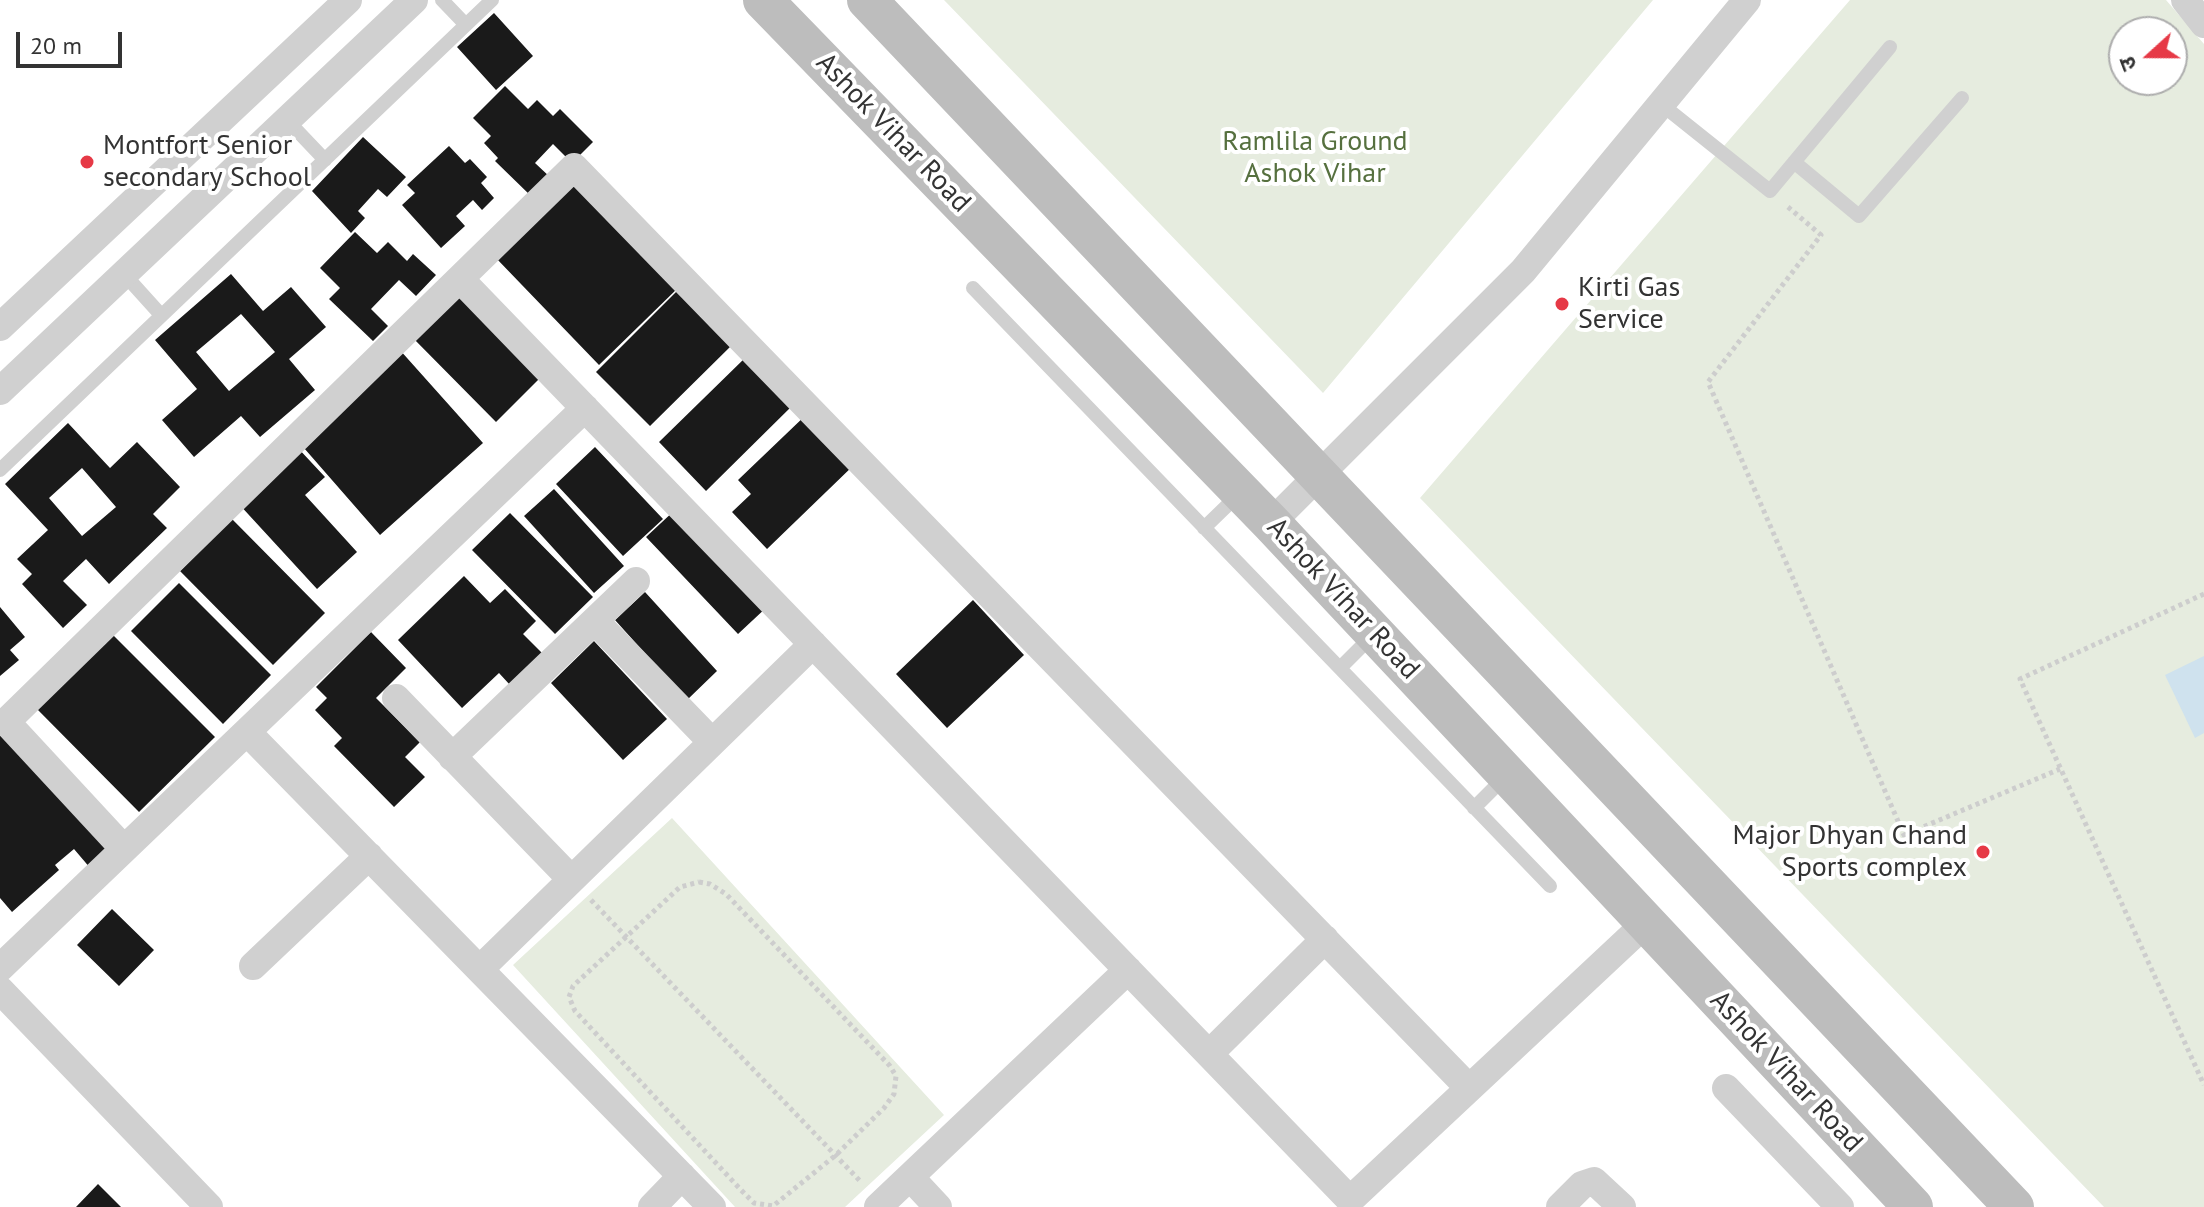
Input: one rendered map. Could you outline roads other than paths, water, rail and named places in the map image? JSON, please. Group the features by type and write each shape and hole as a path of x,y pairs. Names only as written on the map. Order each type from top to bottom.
{"main road":[{"name":"Ashok Vihar Road","path":"763,0 1271,523 1647,922 1904,1204"},
{"path":"867,0 2014,1207"}],"street":[{"path":"0,327 348,0"},
{"path":"0,391 414,0"},
{"path":"1271,523 1523,271 1747,0"},
{"path":"2185,0 2204,24"},
{"path":"124,849 10,726 10,718 571,169 577,168 1469,1088"},
{"path":"460,279 1209,1054 1346,1204 1647,922"},
{"path":"0,968 585,408"},
{"path":"452,757 636,581"},
{"path":"595,621 712,742"},
{"path":"480,969 813,644"},
{"path":"396,698 571,879"},
{"path":"248,733 712,1207"},
{"path":"253,966 369,856"},
{"path":"1209,1054 1325,939"},
{"path":"878,1207 1128,970"},
{"path":"0,990 209,1207"},
{"path":"1726,1088 1840,1207"},
{"path":"652,1207 682,1176"},
{"path":"910,1177 938,1207"},
{"path":"1560,1207 1582,1185 1594,1181 1622,1207"}],"lane":[{"path":"442,0 466,25"},
{"path":"2,465 492,0"},
{"path":"1661,104 1770,191 1890,47"},
{"path":"1794,162 1859,216 1962,98"},
{"path":"287,120 325,160"},
{"path":"124,274 161,315"},
{"path":"973,288 1550,886"},
{"path":"1204,528 1241,492"},
{"path":"1340,668 1375,633"},
{"path":"1474,808 1508,774"}],"water":[{"path":"2204,656 2204,733 2195,738 2165,675"}],"place":[{"name":"Montfort Senior secondary School","path":"87,162"},
{"name":"Kirti Gas Service","path":"1562,304"},
{"name":"Major Dhyan Chand Sports complex","path":"1983,852"}],"park label":[{"name":"Ramlila Ground Ashok Vihar","path":"1315,158"}]}
